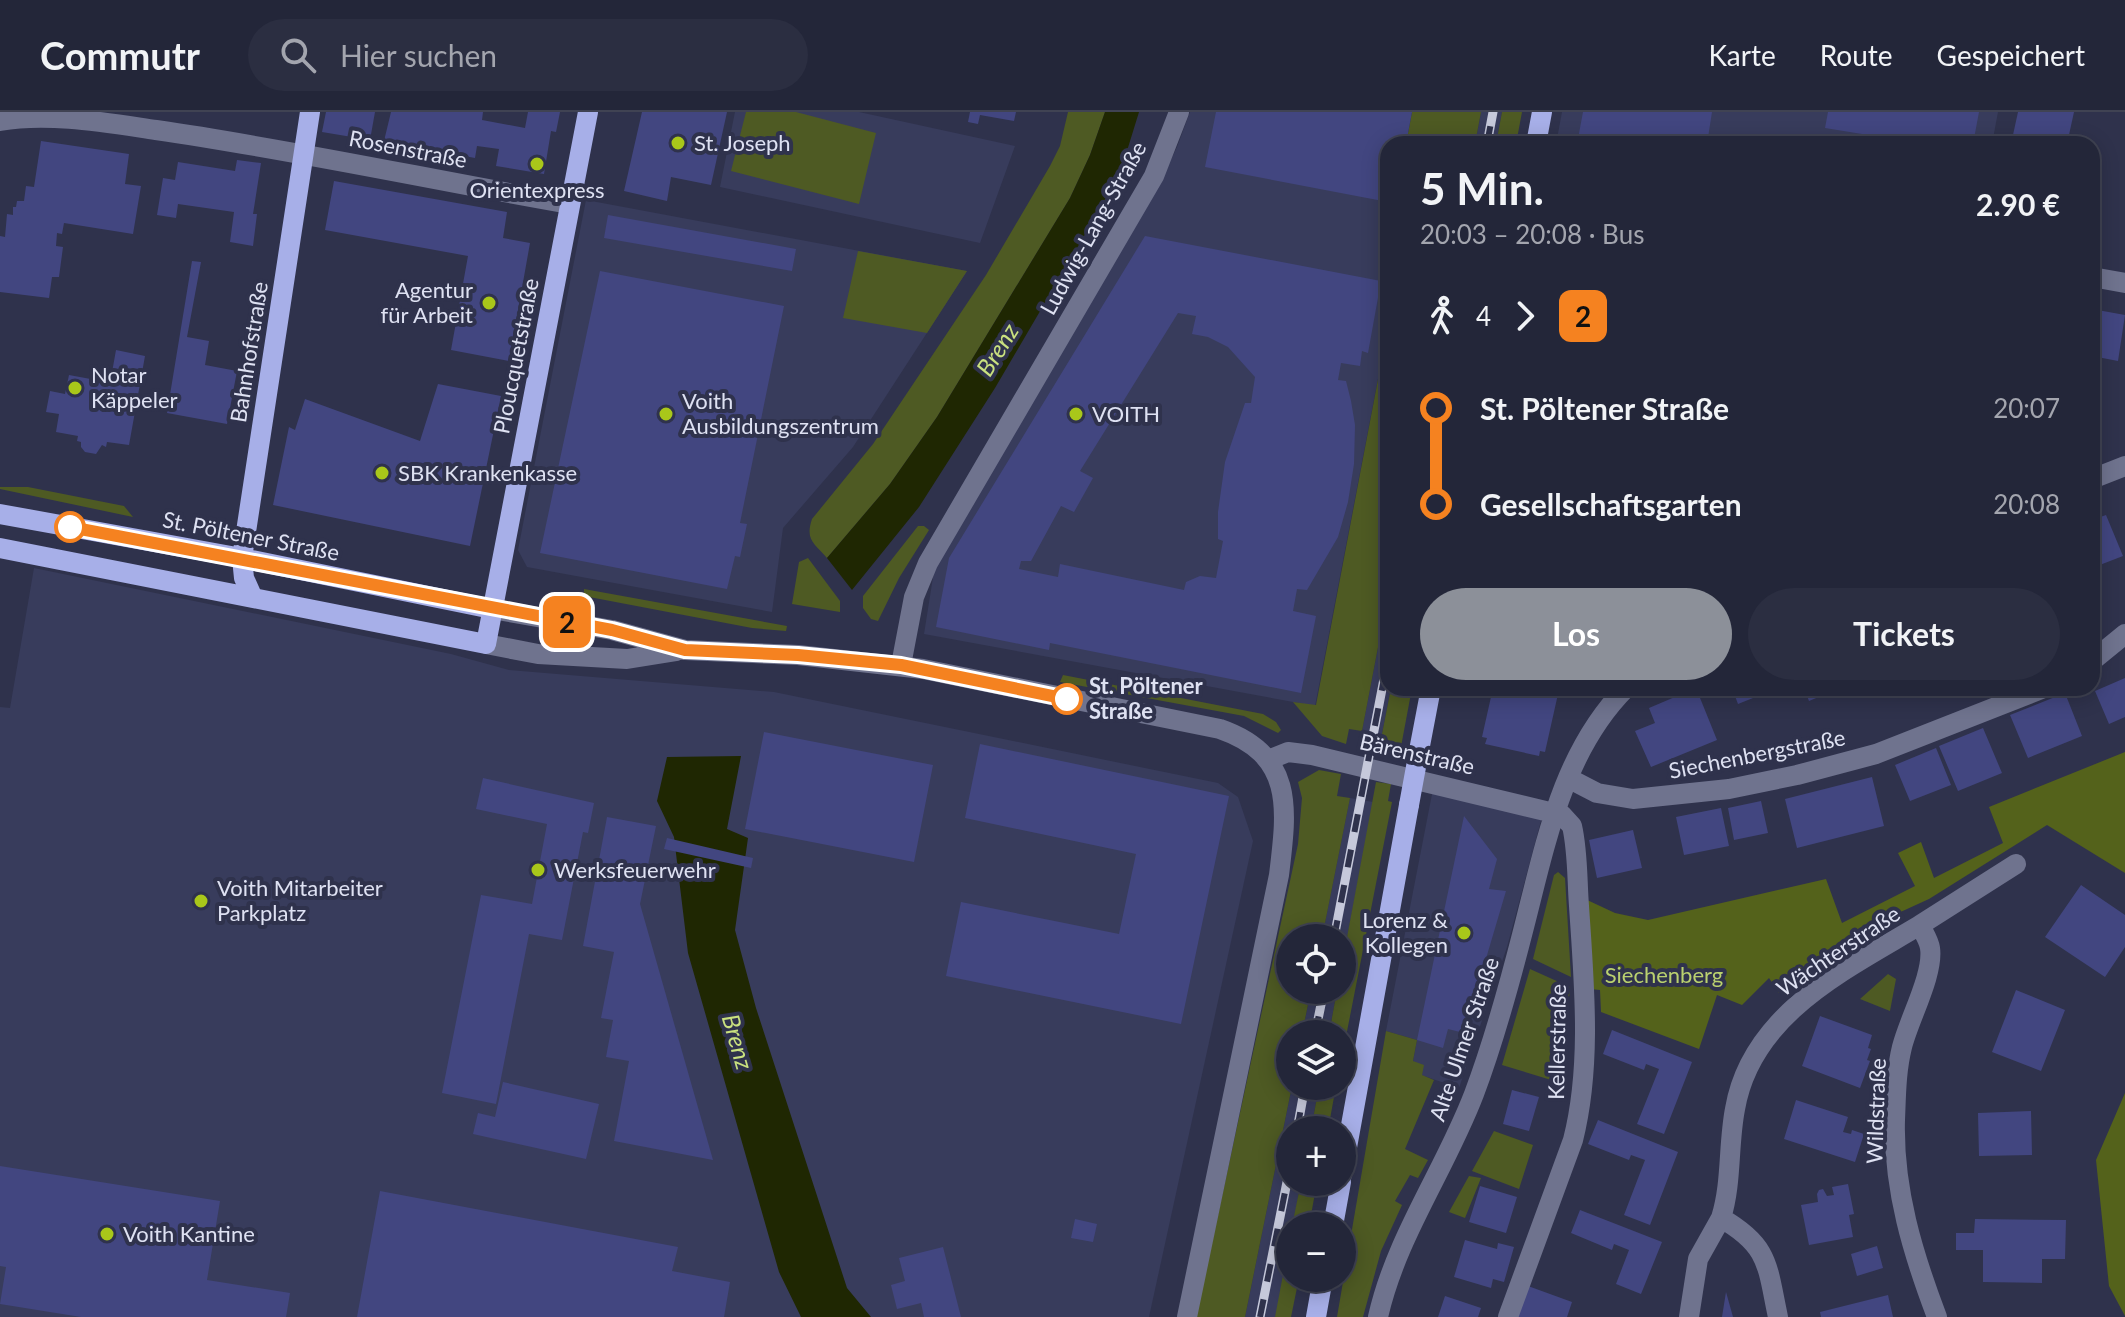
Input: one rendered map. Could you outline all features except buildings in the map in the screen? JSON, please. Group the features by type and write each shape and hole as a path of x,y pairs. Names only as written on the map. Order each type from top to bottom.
{"main road":[{"name":"Bahnhofstraße","path":"253,598 244,578 242,558 310,112"},
{"name":"Ploucquetstraße","path":"492,609 588,112"},
{"path":"1538,136 1542,112"},
{"name":"St. Pöltener Straße","path":"0,514 242,558 492,609"},
{"name":"St. Pöltener Straße","path":"0,548 486,644"},
{"path":"486,644 492,609"},
{"path":"1353,1116 1429,696"},
{"path":"1316,1317 1320,1292"}],"street":[{"name":"Ludwig-Lang-Straße","path":"901,665 914,597 928,563 1154,176 1179,112"},
{"name":"Rosenstraße","path":"0,121 12,117 72,116 303,154 570,204"},
{"path":"2100,278 2125,283"},
{"path":"2100,476 2125,466"},
{"name":"St. Pöltener Straße","path":"492,609 612,630 685,650"},
{"path":"2100,654 2125,634"},
{"name":"St. Pöltener Straße","path":"486,644 538,654 627,659 685,650 798,655 901,665 1220,729 1242,736 1268,760 1279,776 1284,797 1286,822 1279,875 1187,1317"},
{"name":"Alte Ulmer Straße","path":"1378,1317 1392,1267 1455,1139 1482,1071 1555,813 1568,778 1599,719 1619,696"},
{"name":"Siechenbergstraße","path":"1568,778 1597,793 1633,799 1729,789 1876,754 2024,696"},
{"name":"Bärenstraße","path":"1268,760 1280,754 1298,752 1555,813"},
{"name":"Kellerstraße","path":"1508,1317 1573,1140 1582,1098 1582,982 1574,836 1568,819 1555,813"},
{"path":"1920,925 2016,864"},
{"name":"Wächterstraße","path":"1689,1317 1698,1259 1721,1218 1726,1202 1735,1108 1743,1080 1759,1048 1779,1020 1801,1001 1920,925"},
{"name":"Wildstraße","path":"1920,925 1930,945 1931,962 1901,1050 1896,1167 1905,1220 1937,1317"},
{"path":"1721,1218 1742,1230 1760,1248 1778,1317"}],"shaded area":[{"path":"735,112 859,112 1015,146 980,243 720,187"},
{"path":"746,112 796,112 876,133 859,204 731,171"},
{"path":"1068,112 1105,112 1070,198 937,417 890,484 827,558 810,537 812,519 873,444 986,275 1050,166 1060,146"},
{"path":"1190,112 1412,112 1394,136 1380,136 1380,369 1315,706 924,634 934,571 1154,194"},
{"path":"1412,112 1481,112 1476,136 1408,136"},
{"path":"1481,112 1502,112 1498,136 1476,136"},
{"path":"1502,112 1522,112 1518,136 1498,136"},
{"path":"1562,112 1998,112 1994,136 1558,136"},
{"path":"586,200 967,271 853,447 783,528 772,612 527,567 518,550"},
{"path":"858,251 967,271 927,333 843,318"},
{"path":"1380,369 1380,637 1362,731 1349,729 1346,744 1322,736 1293,702 1316,705"},
{"path":"28,487 124,506 133,517 0,489"},
{"path":"918,526 929,530 899,578 878,621 871,619 863,608 863,596"},
{"path":"808,558 840,601 840,612 792,604 799,562"},
{"path":"34,568 451,654 509,670 774,692 1218,783 1238,797 1253,841 1149,1317 0,1317 0,707 10,708"},
{"path":"584,589 787,626 786,631 752,628 584,596"},
{"path":"1380,637 1380,696 1389,696 1382,734 1362,731"},
{"path":"1063,675 1263,714 1276,722 1281,730 1278,733 1244,716 1060,682"},
{"path":"1389,696 1410,696 1400,752 1382,749"},
{"path":"1319,770 1341,774 1337,796 1350,798 1325,924 1281,924 1298,844 1302,798 1298,782"},
{"path":"1376,782 1391,784 1388,801 1392,802 1356,986 1356,924 1349,924"},
{"path":"1433,789 1542,817 1507,947 1459,1088 1421,1075 1413,1061 1417,1040 1386,1031"},
{"path":"1350,798 1373,802 1350,924 1325,924"},
{"path":"1558,872 1565,878 1571,977 1533,959 1554,875"},
{"path":"1276,946 1276,1004 1308,1004 1305,1020 1276,1020 1276,1100 1289,1100 1286,1116 1276,1116 1276,1165 1245,1317 1196,1317"},
{"path":"1530,969 1570,987 1561,1083 1502,1065"},
{"path":"1888,974 1896,979 1890,1011 1860,999"},
{"path":"1308,1004 1334,1004 1332,1020 1305,1020"},
{"path":"1334,1004 1352,1004 1349,1020 1332,1020"},
{"path":"1386,1031 1417,1040 1413,1061 1424,1065 1422,1075 1434,1080 1405,1149 1428,1160 1418,1178 1410,1175 1395,1201 1402,1205 1381,1251 1363,1317 1337,1317 1341,1292 1356,1292 1355,1212"},
{"path":"1289,1100 1316,1100 1314,1116 1286,1116"},
{"path":"1316,1100 1333,1100 1331,1116 1314,1116"},
{"path":"1494,1131 1533,1145 1519,1189 1472,1171"},
{"path":"1276,1165 1276,1196 1298,1196 1296,1212 1276,1212 1276,1292 1281,1292 1276,1317 1245,1317"},
{"path":"1469,1176 1481,1178 1465,1218 1449,1212"},
{"path":"1298,1196 1314,1196 1312,1212 1295,1212"},
{"path":"1280,1292 1296,1292 1291,1317 1275,1317"}],"green space":[{"name":"Siechenberg","path":"2125,752 2125,873 2047,825 1929,899 1861,930 1779,993 1769,978 1742,1005 1717,995 1699,1049 1601,1012 1600,990 1590,989 1585,899 1615,913 1648,920 1826,879 1842,923 1915,886 1898,853 1921,842 1934,878 2003,843 1989,807"},
{"path":"2125,1093 2125,1316 2109,1286 2096,1160"}],"water":[{"name":"Brenz","path":"1105,112 1139,112 1122,167 1111,190 995,388 919,507 852,590 827,558 890,484 937,417 1070,198"},
{"name":"Brenz","path":"741,756 727,829 748,838 735,930 756,1008 847,1288 871,1317 801,1317 779,1272 688,953 674,837 657,801 667,757"}],"railway":[{"path":"1488,136 1493,112"},
{"path":"1337,924 1381,696"},
{"path":"1318,1020 1321,1004"},
{"path":"1300,1116 1302,1100"},
{"path":"1260,1317 1284,1196"}],"bus line":[{"name":"2","path":"70,527 612,630 685,650 798,655 901,665 1067,699"}],"place":[{"name":"St. Joseph","path":"678,143"},
{"name":"Orientexpress","path":"537,164"},
{"name":"Agentur für Arbeit","path":"489,303"},
{"name":"Notar Käppeler","path":"75,388"},
{"name":"Voith Ausbildungszentrum","path":"666,414"},
{"name":"VOITH","path":"1076,414"},
{"name":"SBK Krankenkasse","path":"382,473"},
{"name":"St. Pöltener Straße","path":"1067,699"},
{"name":"Werksfeuerwehr","path":"538,870"},
{"name":"Voith Mitarbeiter Parkplatz","path":"201,901"},
{"name":"Lorenz & Kollegen","path":"1464,933"},
{"name":"Voith Kantine","path":"107,1234"}]}
